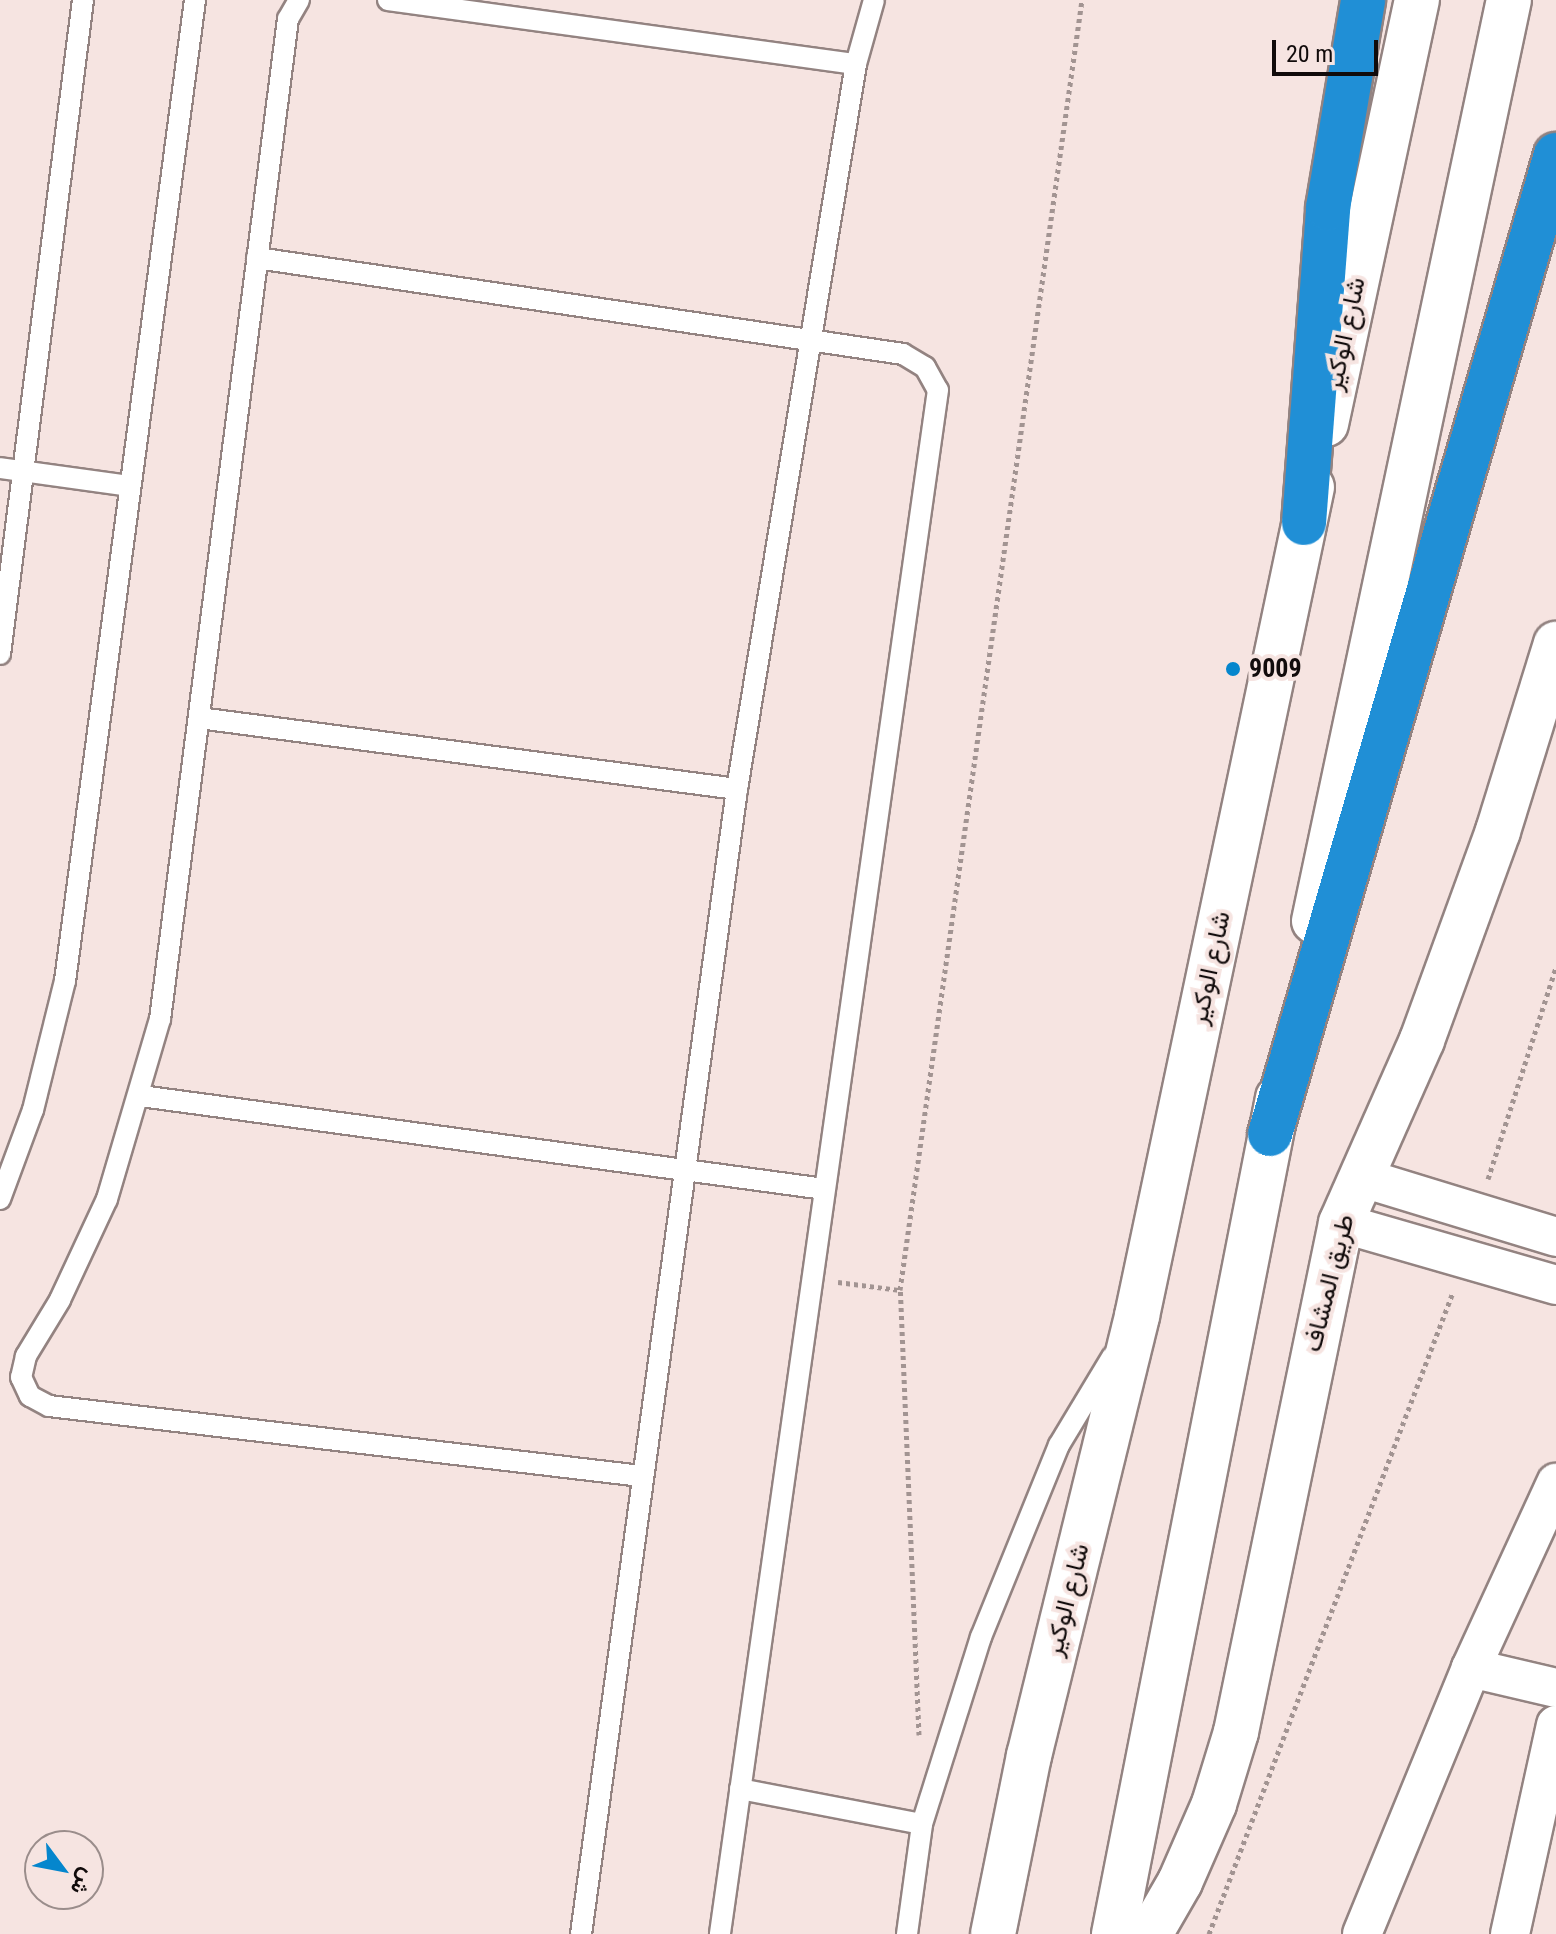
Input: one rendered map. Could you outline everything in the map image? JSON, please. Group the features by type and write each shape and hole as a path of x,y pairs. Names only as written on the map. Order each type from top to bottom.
{"highway":[{"path":"1304,523 1328,208 1363,0"},
{"path":"1270,1134 1556,155"}],"main road":[{"name":"شارع الوكير","path":"993,1934 1029,1756 1137,1316 1417,0"},
{"path":"1114,1934 1270,1134 1509,0"},
{"name":"طريق المشاف","path":"1150,1934 1208,1817 1236,1732 1341,1223 1422,1040 1498,831 1556,644"}],"street":[{"path":"1360,1177 1556,1237"},
{"path":"1341,1223 1556,1285"},
{"path":"1362,1934 1471,1668 1556,1483"},
{"path":"1471,1668 1556,1688"},
{"path":"1510,1934 1556,1725"}],"lane":[{"path":"0,654 83,0"},
{"path":"0,1199 33,1110 65,981 195,0"},
{"path":"299,0 288,19 160,1019 141,1096 90,1237 21,1366 30,1396 49,1406 641,1476"},
{"path":"388,0 856,64"},
{"path":"581,1934 682,1170 737,789 856,64 874,0"},
{"path":"257,258 810,340 915,359 933,378 940,404 824,1189 720,1934"},
{"path":"0,468 130,486"},
{"path":"199,718 737,789"},
{"path":"141,1096 824,1189"},
{"path":"907,1934 922,1824 981,1637 1031,1507 1059,1445 1137,1316"},
{"path":"740,1789 922,1824"}],"path":[{"path":"919,1745 900,1290 1082,0"},
{"path":"1477,1213 1556,967"},
{"path":"1209,1934 1301,1702 1464,1258"},
{"path":"813,1279 900,1290"}],"place":[{"name":"9009","path":"1233,669"}]}
